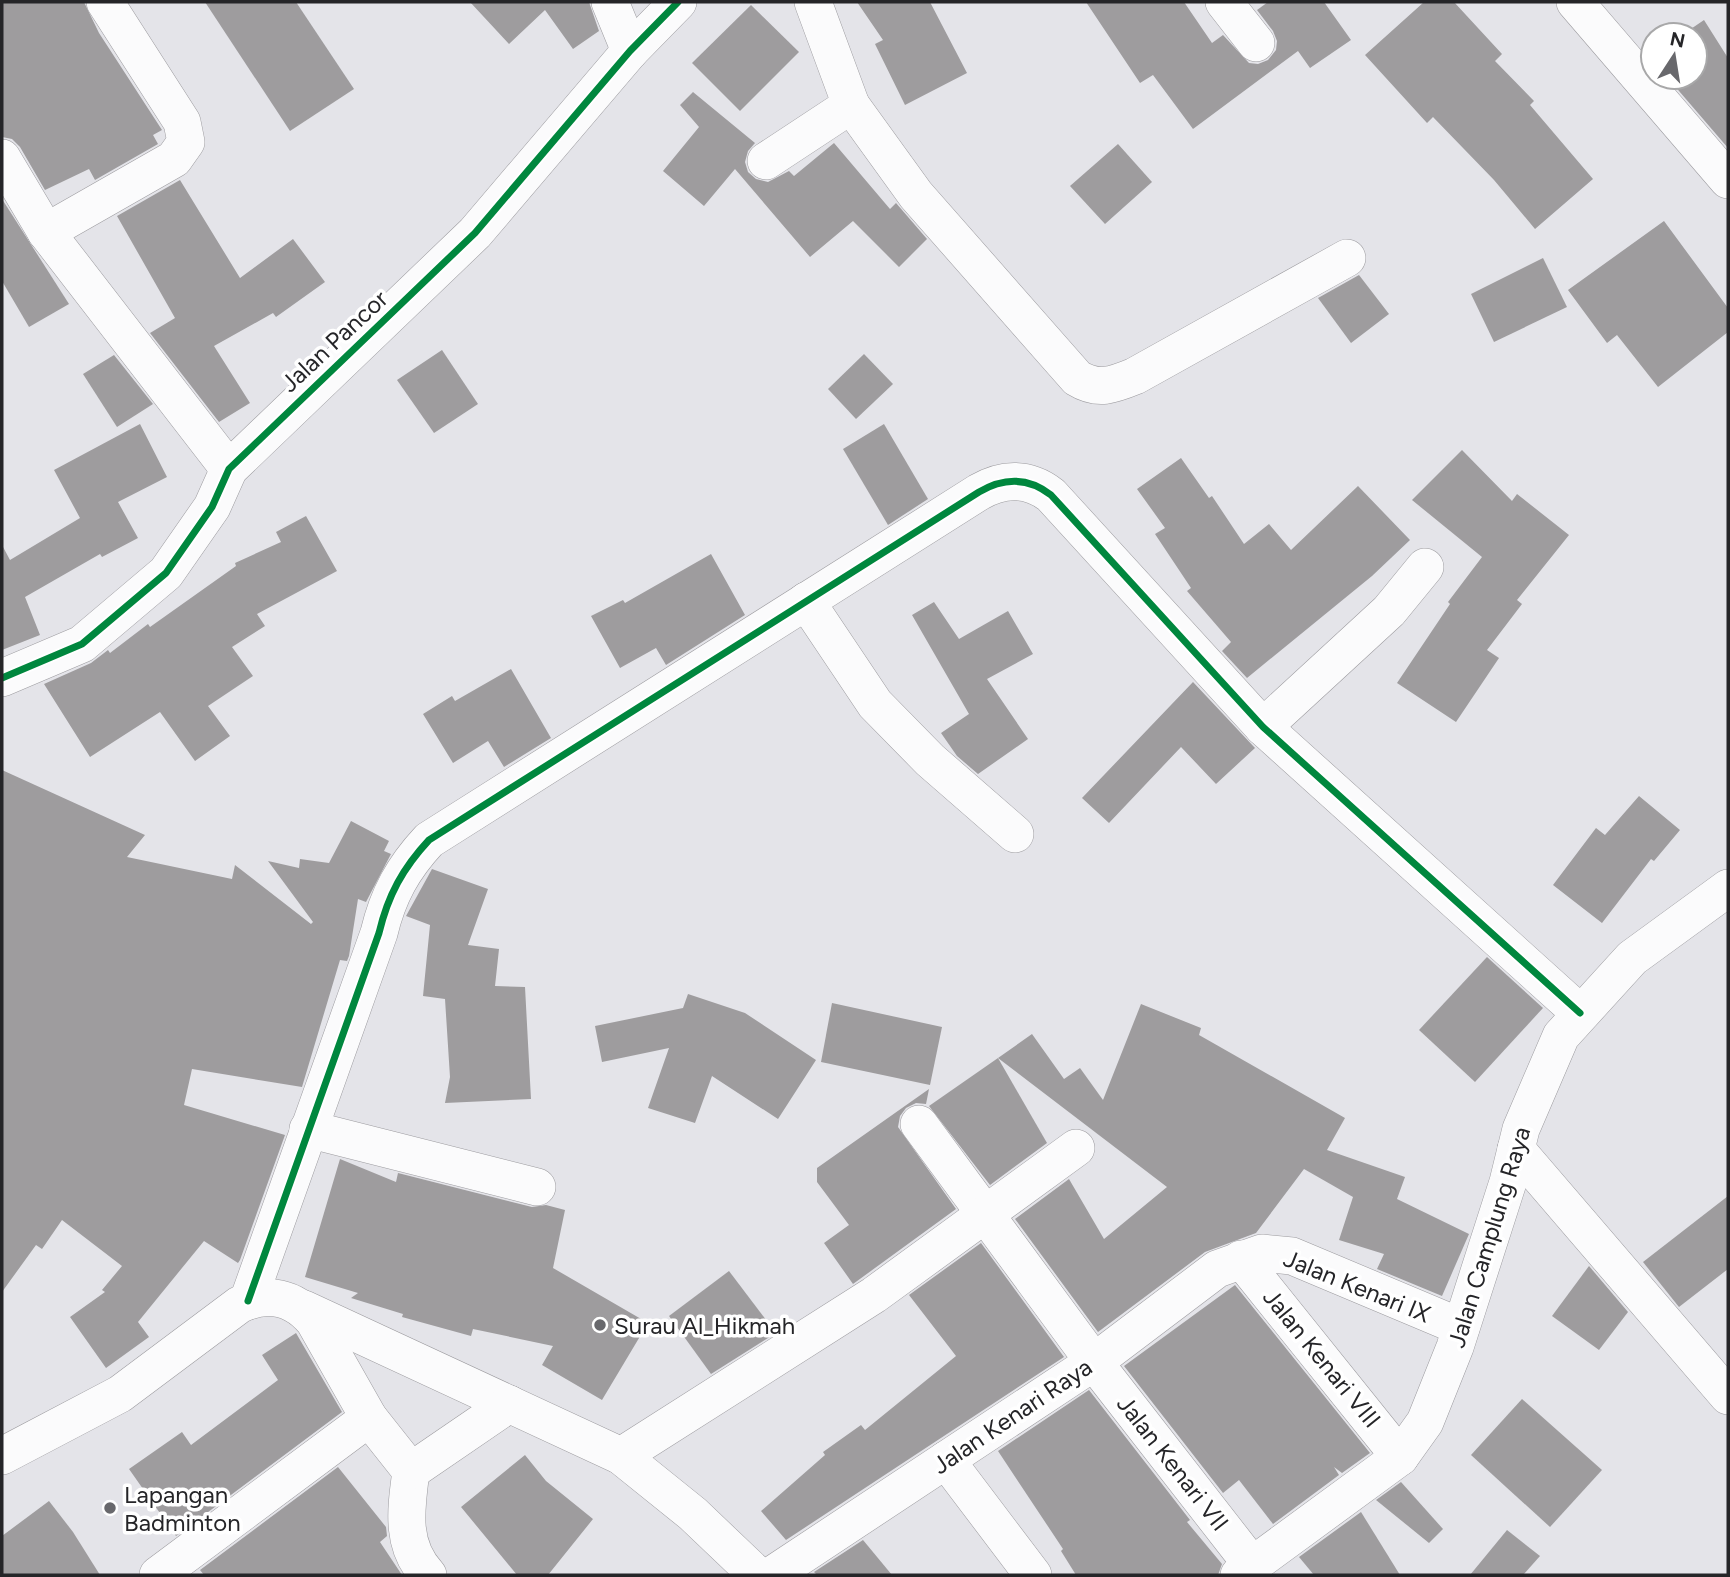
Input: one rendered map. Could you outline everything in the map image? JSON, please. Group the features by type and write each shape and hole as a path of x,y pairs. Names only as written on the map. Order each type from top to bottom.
{"street":[{"path":"46,232 174,159 186,142 182,122 105,2"},
{"path":"610,2 630,51"},
{"name":"Jalan Pancor","path":"2,678 82,644 166,573 212,507 229,469 327,371 387,320 475,233 630,51 678,2"},
{"path":"813,2 851,105 916,195 1077,378 1087,385 1101,387 1135,376 1347,258"},
{"path":"1224,2 1256,43"},
{"path":"1575,2 1728,180"},
{"path":"766,161 851,105"},
{"path":"2,158 46,232 229,469"},
{"path":"248,1301 379,933 385,906 403,871 429,840 451,823 987,488 1006,481 1025,482 1051,495 1263,727 1580,1013"},
{"path":"1263,727 1389,611 1425,567"},
{"path":"806,601 875,704 930,760 1015,834"},
{"name":"Jalan Camplung Raya","path":"1245,1570 1400,1457 1425,1422 1461,1327 1516,1149 1552,1052 1580,1013 1632,958 1728,888"},
{"name":"Jalan Kenari VII","path":"919,1124 1245,1570"},
{"path":"308,1129 537,1187"},
{"path":"621,1456 874,1295 1076,1148"},
{"path":"1516,1149 1728,1396"},
{"name":"Jalan Kenari IX","path":"1246,1257 1272,1253 1292,1256 1461,1327"},
{"name":"Jalan Kenari Raya","path":"772,1575 1094,1362 1217,1269 1246,1257"},
{"name":"Jalan Kenari VIII","path":"1246,1257 1400,1457"},
{"path":"2,1456 120,1394 248,1301 273,1297 621,1456 693,1514 757,1575"},
{"path":"304,1309 314,1321 369,1418 411,1471 406,1531 417,1564 428,1575"},
{"path":"411,1471 509,1404"},
{"path":"158,1575 369,1418"},
{"path":"946,1460 1033,1575"}],"building":[{"path":"2,2 84,2 99,33 162,130 153,135 158,144 95,180 89,169 45,190 20,147 12,139 2,137"},
{"path":"205,2 296,2 354,89 290,131"},
{"path":"470,2 589,2 599,31 573,49 545,10 509,44"},
{"path":"857,2 930,2 967,73 905,105 875,44 883,40"},
{"path":"1086,2 1184,2 1212,43 1223,35 1249,63 1258,64 1268,60 1276,50 1277,41 1273,31 1257,10 1268,2 1324,2 1351,40 1310,68 1298,51 1193,129 1153,75 1140,83"},
{"path":"1424,2 1454,2 1502,54 1495,61 1534,101 1530,105 1593,179 1535,229 1494,180 1433,117 1427,123 1365,55"},
{"path":"751,5 799,52 740,111 692,63"},
{"path":"1709,28 1728,58 1728,148 1679,91 1709,91"},
{"path":"693,92 755,143 748,151 745,162 748,172 756,179 768,182 789,171 794,176 834,143 890,209 896,203 927,239 899,267 853,221 810,257 735,169 704,206 663,171 699,127 680,105"},
{"path":"1118,144 1152,182 1105,224 1070,186"},
{"path":"180,180 240,278 293,239 325,282 276,317 273,313 214,346 250,403 219,422 150,333 175,318 117,216"},
{"path":"2,199 69,304 29,327 2,281"},
{"path":"1664,221 1728,308 1728,332 1658,387 1617,335 1607,343 1568,290"},
{"path":"1543,258 1567,307 1494,342 1471,294"},
{"path":"1359,275 1389,314 1351,343 1318,298"},
{"path":"442,350 478,404 434,433 397,380"},
{"path":"864,354 893,384 856,419 828,389"},
{"path":"114,355 153,404 117,427 83,374"},
{"path":"140,424 167,477 118,502 138,538 102,557 100,554 25,597 40,635 2,650 2,545 10,560 80,518 54,470"},
{"path":"884,424 928,499 888,525 843,449"},
{"path":"1462,450 1512,501 1517,494 1569,535 1517,600 1522,604 1487,650 1499,658 1456,722 1397,683 1450,604 1448,602 1482,557 1412,500"},
{"path":"1181,458 1209,498 1212,496 1244,544 1269,524 1291,550 1358,486 1410,540 1372,576 1247,678 1222,651 1231,642 1187,591 1191,588 1155,534 1165,528 1137,489"},
{"path":"306,516 337,571 257,614 265,626 232,647 253,676 208,706 230,736 195,761 160,712 90,757 44,684 91,663 108,650 110,653 148,624 150,627 236,566 235,563 281,542 276,532"},
{"path":"711,554 745,615 666,665 656,648 620,668 591,616 623,600 625,603"},
{"path":"934,602 959,639 1008,611 1033,654 987,679 1028,739 978,774 957,756 941,733 969,714 912,615"},
{"path":"511,669 551,738 504,767 488,741 453,763 423,714 452,696 455,701"},
{"path":"1193,682 1255,748 1216,784 1181,747 1109,823 1082,798"},
{"path":"2,770 145,835 127,857 232,879 235,865 311,924 313,922 268,861 299,868 300,859 329,863 351,821 389,841 384,851 391,854 366,902 358,899 349,956 347,961 340,960 302,1087 192,1069 184,1105 285,1135 240,1260 238,1263 204,1241 138,1322 149,1337 106,1368 70,1317 105,1292 102,1290 122,1266 62,1220 42,1249 36,1245 2,1292"},
{"path":"1639,796 1680,830 1654,861 1651,859 1602,923 1553,885 1596,828 1605,835"},
{"path":"432,869 488,889 468,945 499,949 495,986 525,987 531,1099 445,1103 450,1077 445,999 423,996 430,925 406,916"},
{"path":"1487,957 1543,1008 1475,1082 1419,1030"},
{"path":"688,994 745,1013 816,1060 778,1119 712,1076 695,1123 648,1108 669,1048 602,1062 595,1026 683,1008"},
{"path":"832,1003 942,1027 930,1085 821,1062"},
{"path":"1141,1004 1201,1028 1199,1035 1345,1118 1327,1150 1405,1177 1397,1199 1469,1234 1442,1296 1377,1269 1384,1254 1339,1240 1353,1197 1304,1169 1256,1233 1205,1252 1098,1332 1015,1219 1069,1179 1104,1239 1167,1187 998,1058 1032,1034 1064,1079 1080,1068 1103,1100"},
{"path":"998,1058 1047,1143 990,1185 929,1106"},
{"path":"929,1089 926,1104 916,1103 906,1108 900,1116 898,1127 956,1209 853,1284 824,1243 849,1225 817,1182 817,1168"},
{"path":"340,1159 396,1182 398,1173 532,1207 546,1205 565,1210 553,1268 648,1323 602,1400 542,1365 553,1346 473,1329 471,1336 402,1317 403,1314 351,1298 358,1293 305,1277"},
{"path":"1728,1196 1728,1269 1679,1307 1643,1262"},
{"path":"981,1243 1064,1357 786,1540 761,1511 825,1455 823,1452 861,1425 865,1430 956,1356 909,1295"},
{"path":"1589,1266 1628,1312 1599,1350 1552,1316"},
{"path":"729,1271 776,1333 711,1374 669,1316"},
{"path":"1235,1285 1370,1453 1342,1473 1334,1467 1339,1475 1273,1524 1239,1480 1223,1493 1124,1366"},
{"path":"296,1333 342,1412 176,1536 129,1469 182,1432 191,1445 278,1380 262,1355"},
{"path":"1089,1390 1190,1520 1187,1522 1222,1564 1218,1575 1076,1575 1061,1551 1063,1549 998,1451"},
{"path":"1522,1399 1602,1470 1550,1527 1471,1455"},
{"path":"525,1455 546,1481 593,1519 548,1575 517,1575 461,1507"},
{"path":"338,1467 386,1527 387,1536 380,1542 402,1575 204,1575 200,1570"},
{"path":"1401,1482 1443,1529 1429,1543 1376,1500"},
{"path":"49,1501 73,1532 100,1575 2,1575 2,1536"},
{"path":"1361,1512 1400,1575 1314,1575 1299,1557"},
{"path":"1507,1530 1540,1556 1523,1575 1470,1575"},
{"path":"863,1540 892,1575 817,1575 814,1572"}],"cycle path":[{"path":"2,678 82,644 166,573 212,507 229,469 475,233 630,51 678,2"},
{"path":"248,1301 387,906 404,872 429,840 979,492 1006,482 1024,482 1051,495 1263,727 1580,1013"}],"place":[{"name":"Surau Al_Hikmah","path":"600,1325"},
{"name":"Lapangan Badminton","path":"110,1508"}]}
